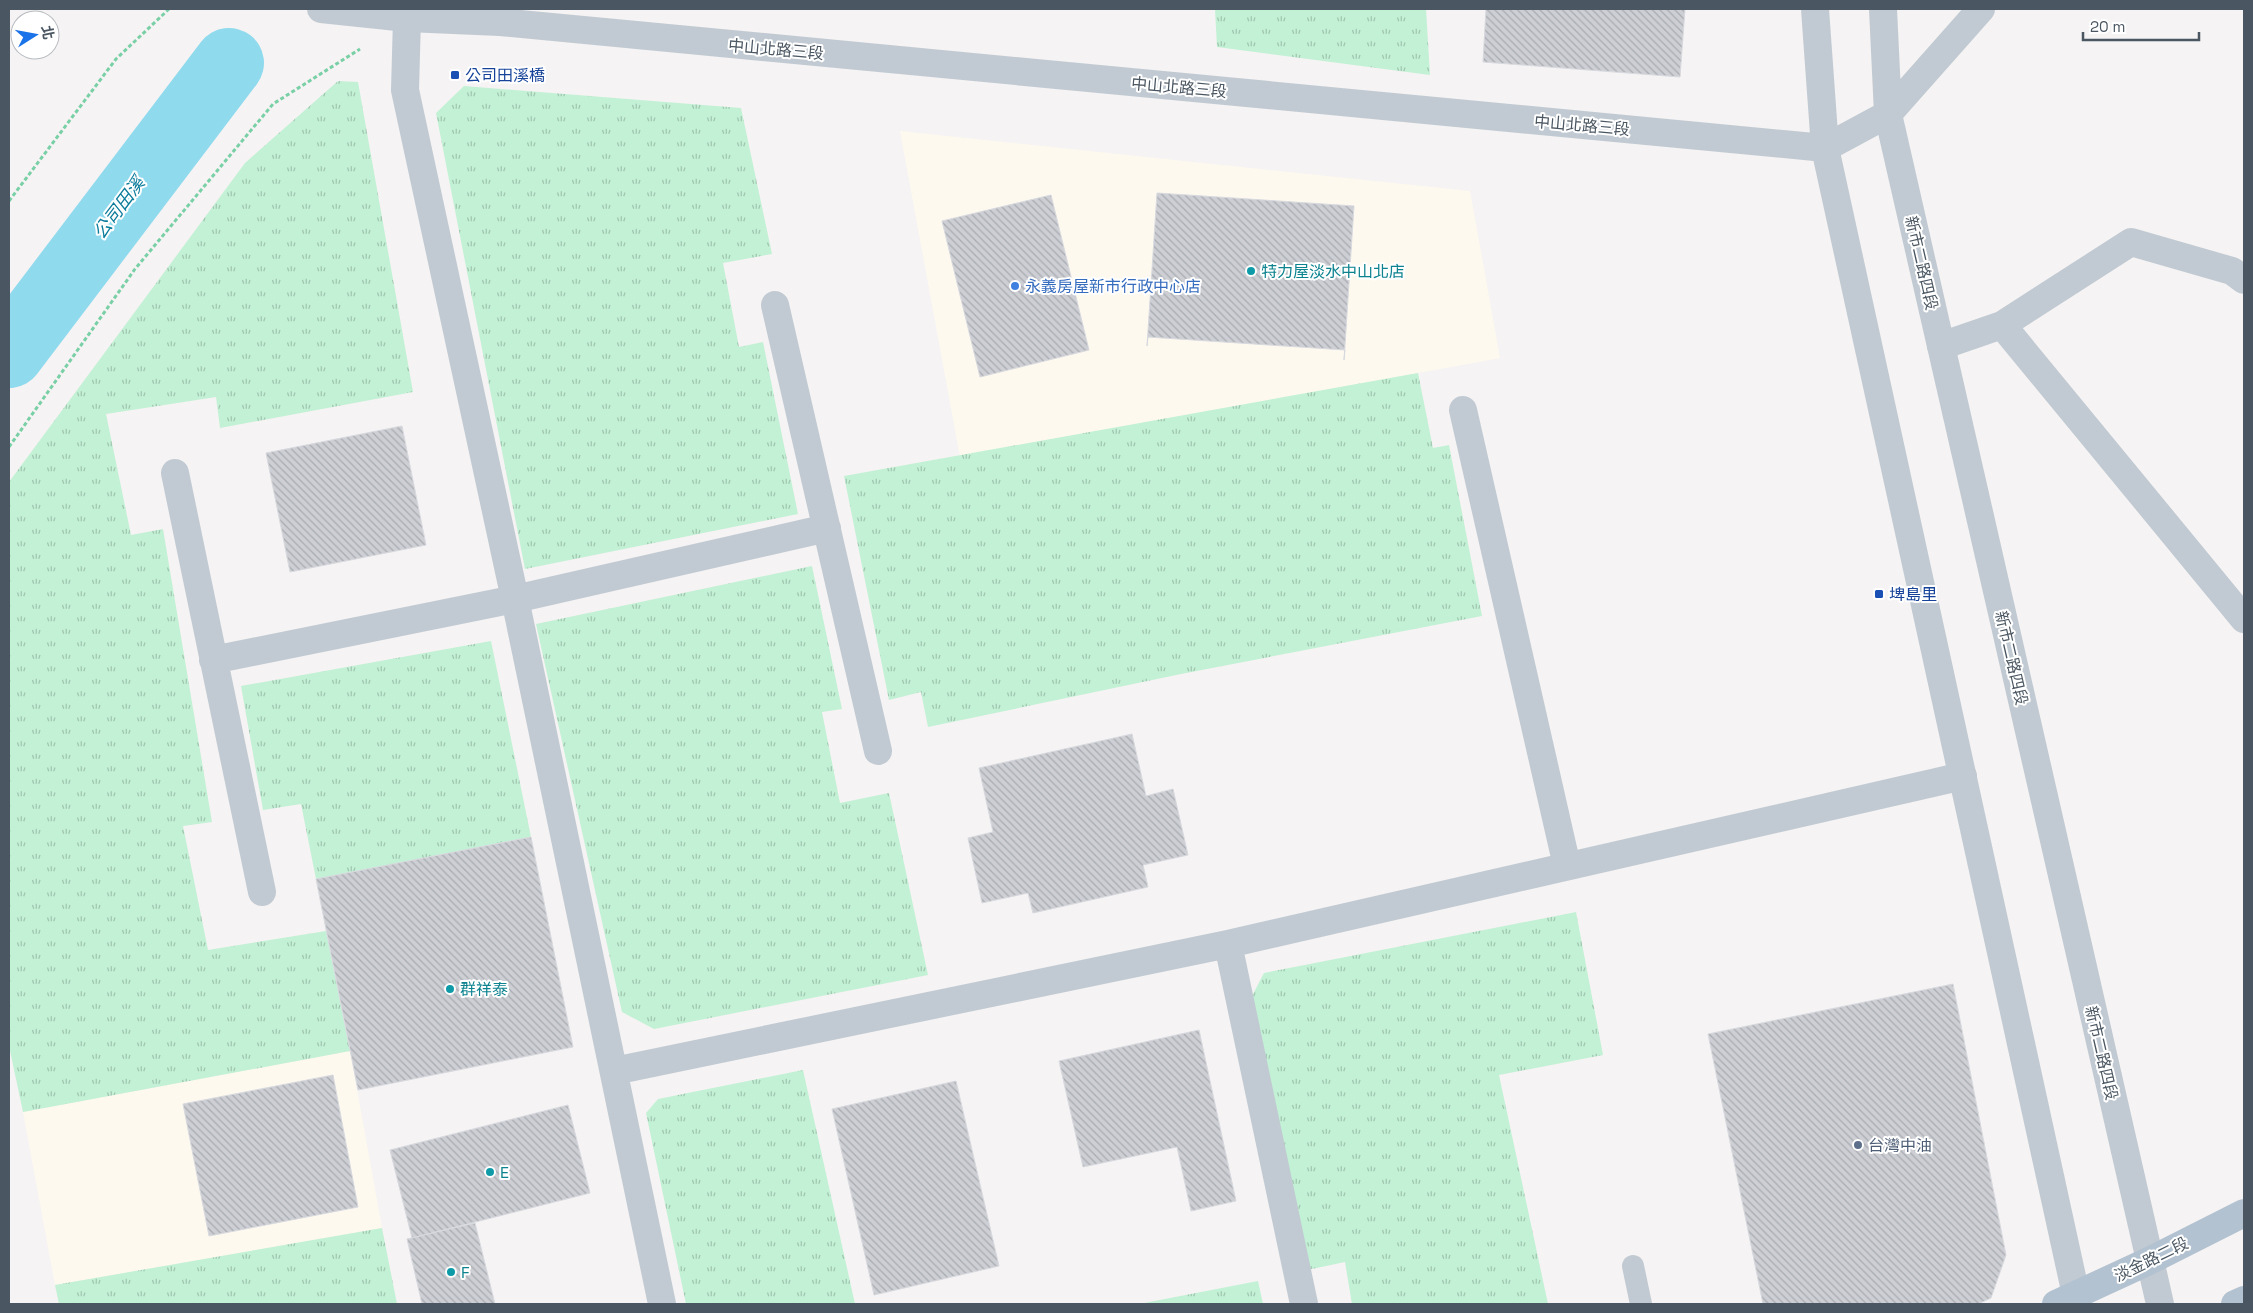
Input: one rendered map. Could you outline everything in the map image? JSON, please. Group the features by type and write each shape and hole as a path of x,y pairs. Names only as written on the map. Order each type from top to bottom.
{"main road":[{"name":"淡金路二段","path":"2070,1301 2244,1213"},
{"path":"2235,1304 2244,1300"}],"street":[{"name":"中山北路三段","path":"321,9 407,18 510,23 1825,148"},
{"path":"1815,9 1825,148 1963,776 2070,1301"},
{"name":"新市二路四段","path":"1883,9 1888,114 2160,1304"},
{"path":"1825,148 1888,114 1981,9"},
{"path":"407,18 405,90 515,599 662,1304"},
{"path":"1941,346 2002,325 2131,242 2232,271 2244,280"},
{"path":"775,305 878,750"},
{"path":"2002,325 2244,619"},
{"path":"1463,410 1567,866"},
{"path":"175,473 262,892"},
{"path":"213,660 515,599 826,528"},
{"path":"614,1071 1228,944 1963,776"},
{"path":"1228,944 1304,1304"}],"lane":[{"path":"1633,1266 1641,1304"}],"path":[{"path":"9,201 116,59 169,9"},
{"path":"9,447 135,269 273,104 407,18"}],"shaded area":[{"path":"900,131 1470,191 1500,358 960,457"},
{"path":"350,1051 382,1228 55,1285 23,1112"}],"green space":[{"path":"1215,9 1426,9 1430,75 1217,47"},
{"path":"338,81 358,82 413,392 220,428 216,397 106,414 131,535 163,529 212,822 183,826 208,950 326,931 350,1051 23,1112 9,1046 9,482 245,163"},
{"path":"464,86 741,108 772,254 723,263 739,347 763,342 798,514 525,569 436,113"},
{"path":"1418,373 1433,448 1449,445 1482,616 1181,674 928,727 921,692 889,700 844,476"},
{"path":"812,566 842,709 822,712 840,803 889,793 928,975 654,1029 622,1012 536,624"},
{"path":"491,641 531,837 316,879 301,804 263,810 241,686"},
{"path":"1576,912 1603,1055 1499,1075 1548,1304 1352,1304 1345,1262 1307,1270 1251,998 1264,973"},
{"path":"803,1070 855,1304 686,1304 646,1113 658,1099"},
{"path":"382,1228 397,1304 59,1304 55,1285"},
{"path":"1258,1281 1263,1304 1139,1304"}],"building":[{"path":"1486,9 1685,9 1680,77 1483,62"},
{"name":"特力屋淡水中山北店","path":"1157,193 1354,206 1345,350 1148,337 1147,346"},
{"name":"永義房屋新市行政中心店","path":"1051,195 1089,350 980,377 942,221"},
{"path":"402,426 426,545 290,572 266,453"},
{"path":"1132,734 1146,796 1173,789 1188,855 1143,865 1148,887 1033,913 1028,893 982,903 968,838 993,832 979,768"},
{"name":"群祥泰","path":"531,837 573,1047 358,1090 316,879"},
{"name":"台灣中油","path":"1953,984 2006,1255 1991,1298 1978,1304 1763,1304 1708,1034"},
{"path":"1199,1030 1236,1201 1191,1211 1177,1147 1083,1167 1059,1061"},
{"path":"333,1075 358,1207 209,1236 183,1104"},
{"path":"956,1081 999,1266 874,1295 832,1109"},
{"name":"E","path":"568,1105 590,1193 412,1238 390,1150"},
{"name":"F","path":"475,1223 495,1304 422,1304 407,1239"}],"waterway":[{"name":"公司田溪","path":"9,353 229,63"}],"place":[{"name":"公司田溪橋","path":"455,75"},
{"name":"特力屋淡水中山北店","path":"1251,271"},
{"name":"永義房屋新市行政中心店","path":"1015,286"},
{"name":"埤島里","path":"1879,594"},
{"name":"群祥泰","path":"450,989"},
{"name":"台灣中油","path":"1858,1145"},
{"name":"E","path":"490,1172"},
{"name":"F","path":"451,1272"}]}
